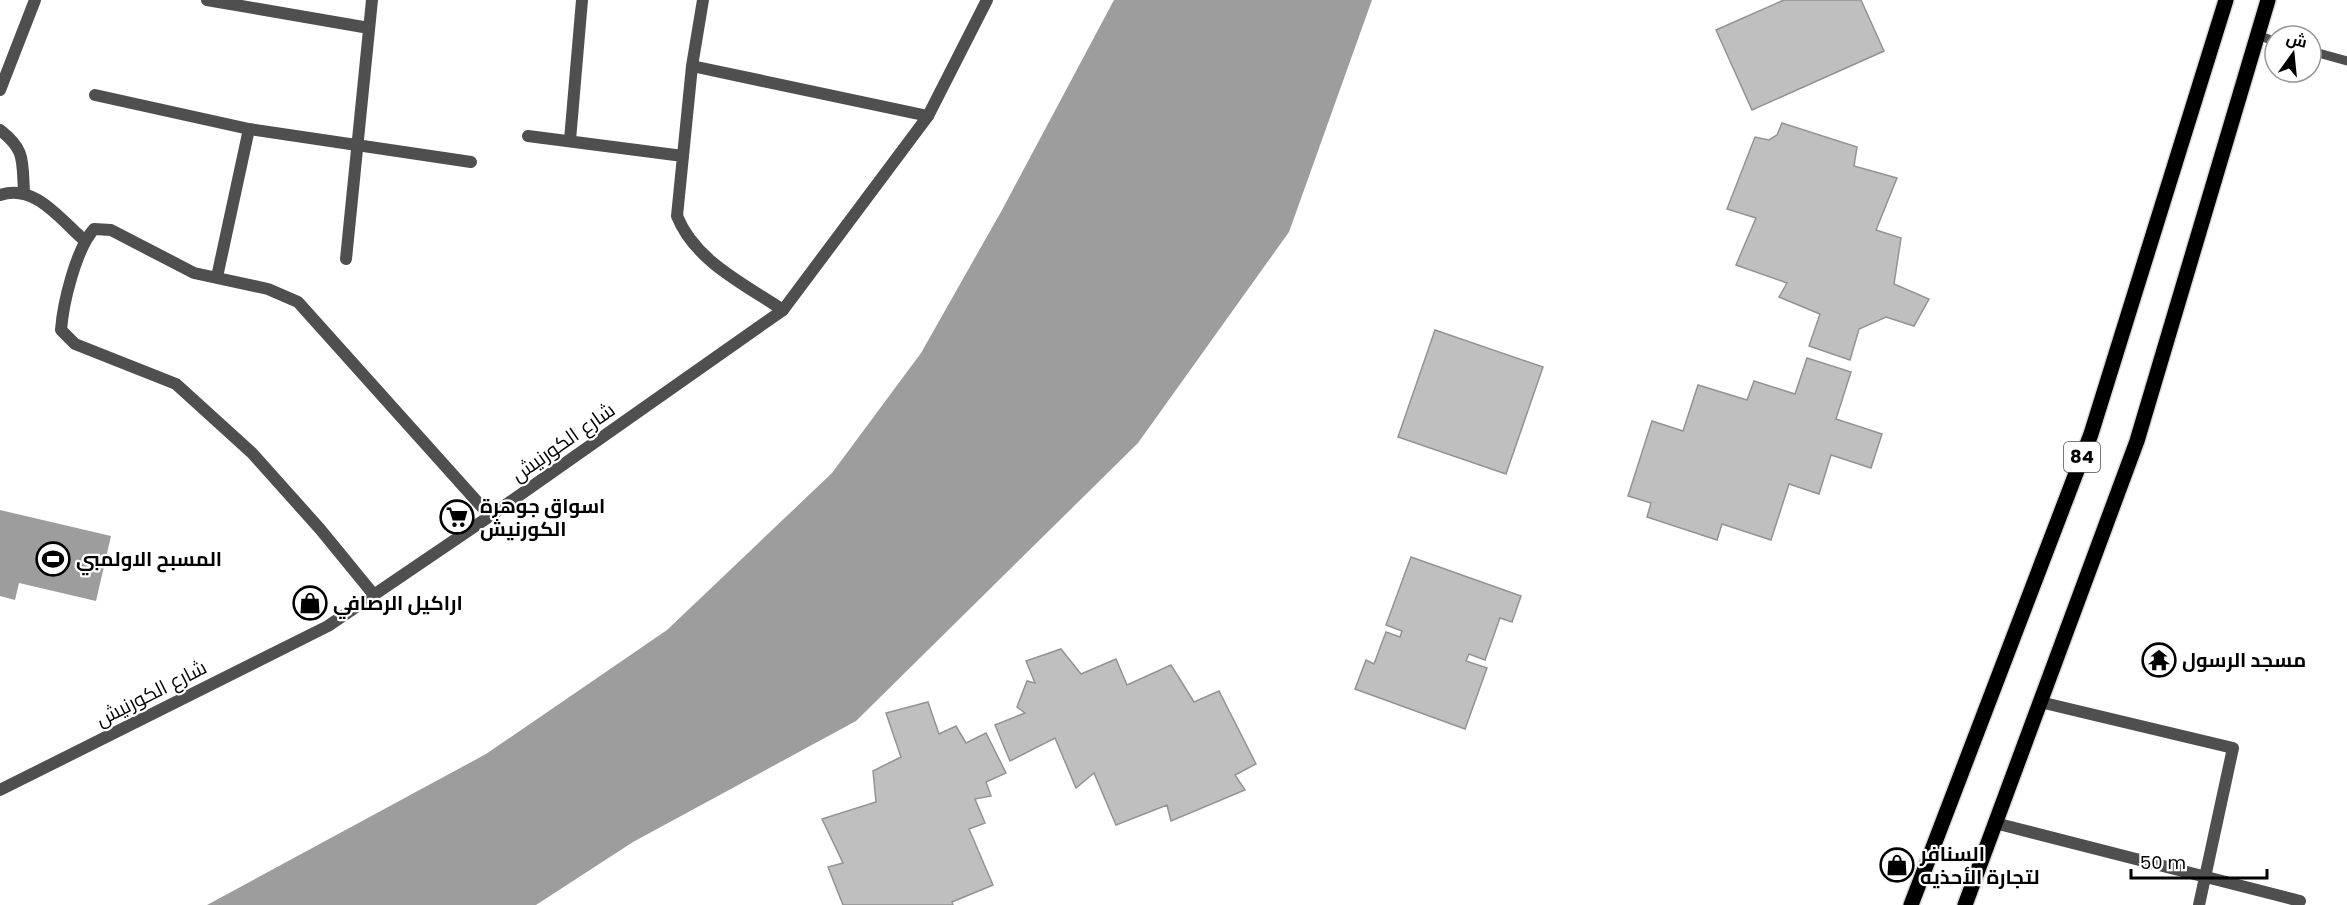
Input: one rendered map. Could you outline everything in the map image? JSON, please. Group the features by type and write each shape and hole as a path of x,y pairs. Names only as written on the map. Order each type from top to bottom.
{"main road":[{"name":"84","path":"1911,905 2091,434 2226,0"},
{"name":"84","path":"1965,905 2138,441 2268,0"}],"street":[{"path":"0,90 35,0"},
{"path":"207,0 237,2 369,28"},
{"path":"346,259 372,0"},
{"path":"570,140 582,0"},
{"path":"703,0 692,66 677,216 685,235 703,256 783,310"},
{"name":"شارع الكورنيش","path":"0,790 328,626 490,516 783,310 928,116 987,0"},
{"path":"692,66 928,116"},
{"path":"95,95 249,129 471,162"},
{"path":"217,277 249,129"},
{"path":"0,130 16,143 22,161 24,192"},
{"path":"528,136 683,156"},
{"path":"0,195 13,190 36,198 84,240"},
{"path":"374,595 321,529 252,453 176,384 75,344 61,330 62,316 84,240 94,229 111,230 194,273 268,289 298,302 490,516"},
{"path":"2040,702 2233,748 2199,905"},
{"path":"1995,824 2300,901"}],"lane":[{"path":"2259,36 2263,37"},
{"path":"2323,54 2347,61"}],"shaded area":[{"path":"1114,0 1372,0 1289,232 1138,443 856,721 633,842 536,905 207,905 486,754 667,630 832,473 921,353 1002,210"},
{"name":"المسبح الاولمبي","path":"0,510 111,536 96,601 19,583 15,600 0,596"}],"building":[{"path":"1784,0 1861,0 1884,51 1752,110 1716,30"},
{"path":"1782,123 1857,147 1854,166 1897,178 1876,230 1901,238 1894,284 1929,299 1914,326 1886,317 1859,329 1850,360 1809,346 1820,314 1779,297 1787,283 1736,265 1756,218 1727,209 1755,137 1769,140 1777,135"},
{"path":"1435,330 1543,367 1506,474 1398,437"},
{"path":"1807,358 1851,372 1836,419 1882,434 1871,468 1831,455 1819,494 1789,484 1771,540 1722,524 1717,540 1647,517 1651,503 1628,496 1652,421 1683,431 1698,385 1747,400 1754,381 1795,394"},
{"path":"1411,557 1521,596 1512,622 1500,618 1485,660 1469,654 1466,661 1487,668 1465,729 1355,689 1366,660 1374,664 1386,632 1400,637 1402,631 1386,625"},
{"path":"1061,649 1081,674 1116,659 1127,685 1171,665 1194,702 1219,691 1256,764 1235,775 1245,790 1171,821 1167,805 1116,825 1094,773 1076,788 1055,738 1010,761 995,725 1025,713 1017,707 1027,681 1035,683 1026,661"},
{"path":"928,702 939,734 956,726 966,743 986,733 1006,773 986,782 991,796 975,799 985,823 969,829 993,885 952,902 953,905 843,905 828,867 843,863 822,819 876,802 873,771 901,757 886,713"}],"place":[{"name":"اسواق جوهرة الكورنيش","path":"457,517"},
{"name":"المسبح الاولمبي","path":"53,559"},
{"name":"اراكيل الرصافي","path":"310,603"},
{"name":"مسجد الرسول","path":"2159,660"},
{"name":"السنافر لتجارة الأحذيه","path":"1897,865"}]}
